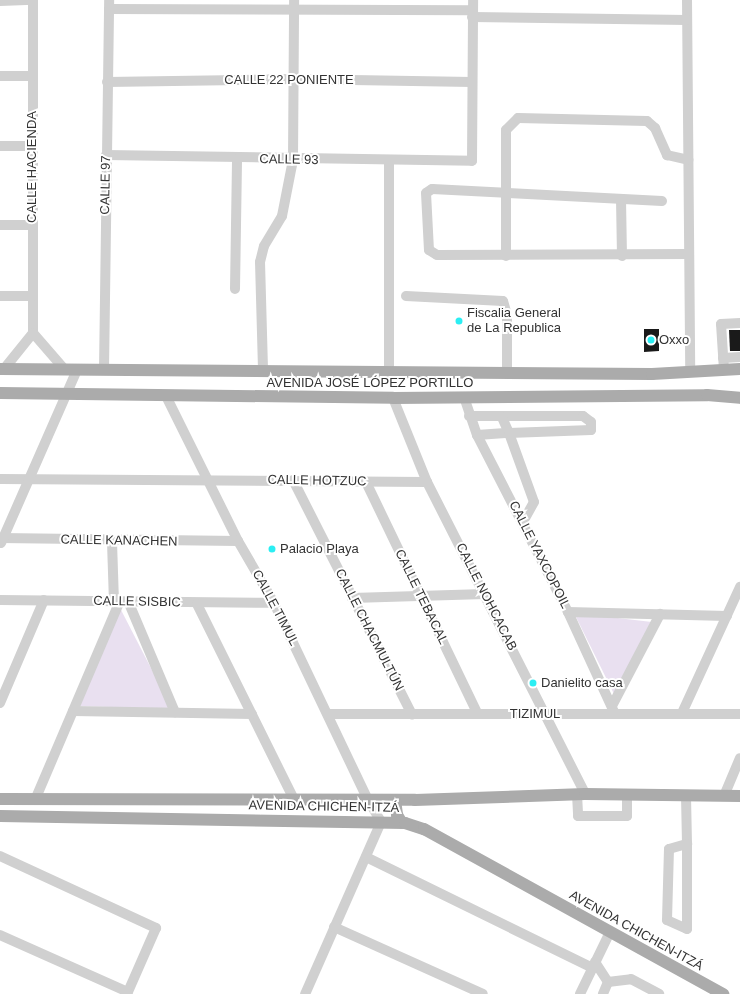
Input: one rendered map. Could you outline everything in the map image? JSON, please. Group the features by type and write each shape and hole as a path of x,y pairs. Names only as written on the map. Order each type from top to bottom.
{"main road":[{"name":"AVENIDA JOSÉ LÓPEZ PORTILLO","path":"2,369 263,370 390,374 507,374 690,372 723,364 740,369"},
{"name":"AVENIDA JOSÉ LÓPEZ PORTILLO","path":"0,393 393,398 661,395 740,398"},
{"name":"AVENIDA CHICHEN-ITZÁ","path":"0,799 395,800 581,794 740,796"},
{"path":"395,800 395,811 402,823"},
{"name":"AVENIDA CHICHEN-ITZÁ","path":"0,816 402,823 424,829 718,993"}],"street":[{"path":"0,1 32,0"},
{"name":"CALLE HACIENDA","path":"32,0 33,333"},
{"path":"687,0 690,372"},
{"path":"109,4 294,4 472,9 687,20"},
{"name":"CALLE 97","path":"104,370 109,4"},
{"path":"263,370 260,262 264,246 282,216 293,160 294,4"},
{"path":"472,9 472,82"},
{"path":"0,76 32,76"},
{"name":"CALLE 22 PONIENTE","path":"107,82 294,79 472,82"},
{"name":"CALLE 93","path":"106,155 293,160 472,161 472,82"},
{"path":"506,256 506,130 518,118 647,121 655,128 667,155 688,160"},
{"path":"0,146 32,146"},
{"path":"235,289 237,159"},
{"path":"390,160 390,374"},
{"path":"662,201 505,191 432,189 426,193 429,250 437,255 622,256 689,254"},
{"path":"621,199 622,256"},
{"path":"0,225 32,225"},
{"path":"0,296 32,296"},
{"path":"406,296 503,301 507,315 507,374"},
{"path":"740,323 721,324 723,364 740,357"},
{"path":"2,369 33,333 65,370"},
{"path":"1,541 77,370"},
{"name":"CALLE TIMUL","path":"166,396 238,541 274,603 329,714 368,800 381,822"},
{"name":"CALLE YAXCOPOIL","path":"464,397 469,416 477,435 568,612 613,709"},
{"name":"CALLE NOHCACAB","path":"393,398 427,482 485,594 544,714 581,794"},
{"path":"469,416 583,416 591,422 591,430 477,435"},
{"path":"502,417 534,502 523,522"},
{"name":"CALLE HOTZUC","path":"0,479 206,479 427,482"},
{"name":"CALLE CHACMULTÚN","path":"292,480 412,715"},
{"name":"CALLE TEBACAL","path":"366,482 477,713"},
{"name":"CALLE KANACHEN","path":"1,541 238,541"},
{"path":"112,542 121,601 175,712"},
{"path":"682,712 740,587"},
{"path":"352,598 485,594"},
{"name":"CALLE SISBIC","path":"0,600 121,601 198,604 274,603"},
{"path":"0,703 44,600"},
{"path":"35,800 121,601"},
{"path":"198,604 294,799"},
{"path":"568,612 726,616"},
{"path":"613,709 660,614"},
{"name":"TIZIMUL","path":"329,714 544,714 613,709 740,714"},
{"path":"73,711 252,714"},
{"path":"724,796 740,758"},
{"path":"581,794 578,816 627,816 627,795"},
{"path":"686,796 687,844 687,929 666,920 670,849 687,844"},
{"path":"305,994 381,822"},
{"path":"0,856 156,928 127,993 0,934"},
{"path":"366,856 594,965 608,982"},
{"path":"334,927 483,994"},
{"path":"580,994 610,932"},
{"path":"608,982 631,979 659,994"},
{"path":"603,994 608,982"}],"shaded area":[{"path":"120,608 172,709 80,706"},
{"path":"574,613 652,622 615,696"}],"building":[{"name":"Oxxo","path":"644,329 659,329 659,351 644,352"},
{"path":"729,330 740,330 740,351 730,351"}],"place":[{"name":"Fiscalia General de La Republica","path":"459,321"},
{"name":"Oxxo","path":"651,340"},
{"name":"Palacio Playa","path":"272,549"},
{"name":"Danielito casa","path":"533,683"}]}
